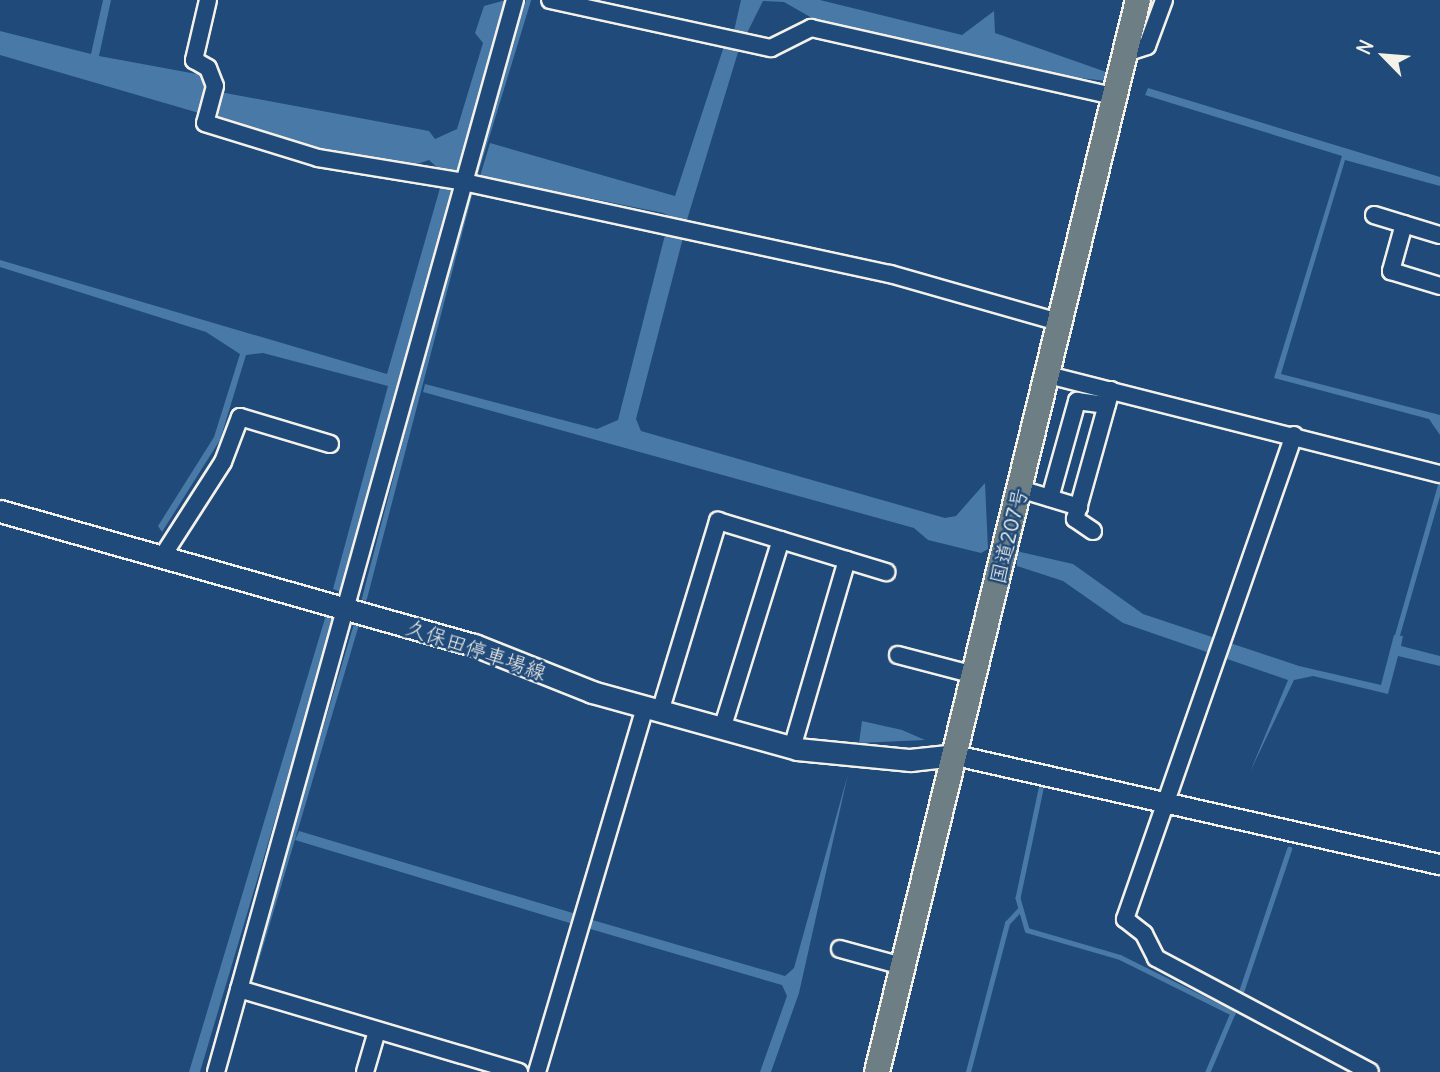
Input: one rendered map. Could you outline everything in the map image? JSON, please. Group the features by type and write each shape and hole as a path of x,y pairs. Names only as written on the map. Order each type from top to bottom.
{"highway":[{"name":"国道207号","path":"877,1072 1062,323 1138,0"}],"main road":[{"name":"久保田停車場線","path":"0,511 474,645 653,710 792,748 898,760 955,755"}],"street":[{"path":"208,0 194,60 208,68 211,102 205,123 318,158 459,182 890,274 1062,323"},
{"path":"216,1072 349,609 459,182 515,0"},
{"path":"550,0 771,48 811,28 1116,97"},
{"path":"1126,53 1147,46 1164,0"},
{"path":"1374,215 1440,235"},
{"path":"1404,224 1391,271 1440,286"},
{"path":"1048,375 1109,397 1294,435 1440,474"},
{"path":"1050,498 1077,401 1109,397"},
{"path":"1093,530 1075,519 1109,397"},
{"path":"162,556 223,462 240,417 330,444"},
{"path":"1294,435 1163,800 1125,919 1156,958 1370,1072"},
{"path":"1020,489 1079,507"},
{"path":"537,1072 582,921 718,521 886,572"},
{"path":"722,729 781,540"},
{"path":"792,748 846,560"},
{"path":"898,655 974,675"},
{"path":"955,755 1440,864"},
{"path":"840,949 902,966"},
{"path":"239,989 519,1072"},
{"path":"365,1072 377,1031"}],"water":[{"path":"103,0 111,0 99,56 202,75 208,88 220,92 429,131 435,139 457,129 483,43 475,33 484,6 506,0 341,592 333,589 388,386 263,353 246,355 220,440 162,532 158,526 214,437 240,354 206,332 0,267 0,260 387,374 444,174 429,160 417,164 311,147 214,116 203,103 199,113 0,55 0,31 91,54"},
{"path":"741,0 820,0 962,35 994,11 995,33 1109,73 1107,81 1062,76 819,22 784,2 763,1 747,33 734,31"},
{"path":"724,46 739,49 686,223 663,213 480,176 490,143 675,196"},
{"path":"1148,88 1440,177 1440,186 1345,160 1281,374 1440,415 1440,435 1429,419 1274,378 1342,156 1145,95"},
{"path":"666,231 684,234 636,419 641,431 945,518 956,516 985,483 988,549 981,553 928,540 914,528 423,392 425,384 597,429 618,420"},
{"path":"1016,551 1073,564 1143,614 1299,666 1381,685 1394,635 1403,636 1401,646 1440,656 1440,666 1398,656 1388,694 1313,676 1294,680 1250,772 1288,680 1123,623 1063,581 1017,566"},
{"path":"326,615 335,618 200,1072 189,1072"},
{"path":"862,721 902,730 925,740 859,743"},
{"path":"848,774 799,993 771,1072 760,1072 787,996 782,985 587,928 589,919 785,976 794,968"},
{"path":"299,831 576,914 573,924 295,840"}],"waterway":[{"path":"473,180 528,0"},
{"path":"364,598 470,192"},
{"path":"1397,635 1440,485"},
{"path":"249,983 356,625"},
{"path":"1041,789 1018,898 1027,930 1120,957 1233,1013 1208,1072"},
{"path":"1240,995 1289,849"},
{"path":"968,1072 1007,923 1020,909"}]}
